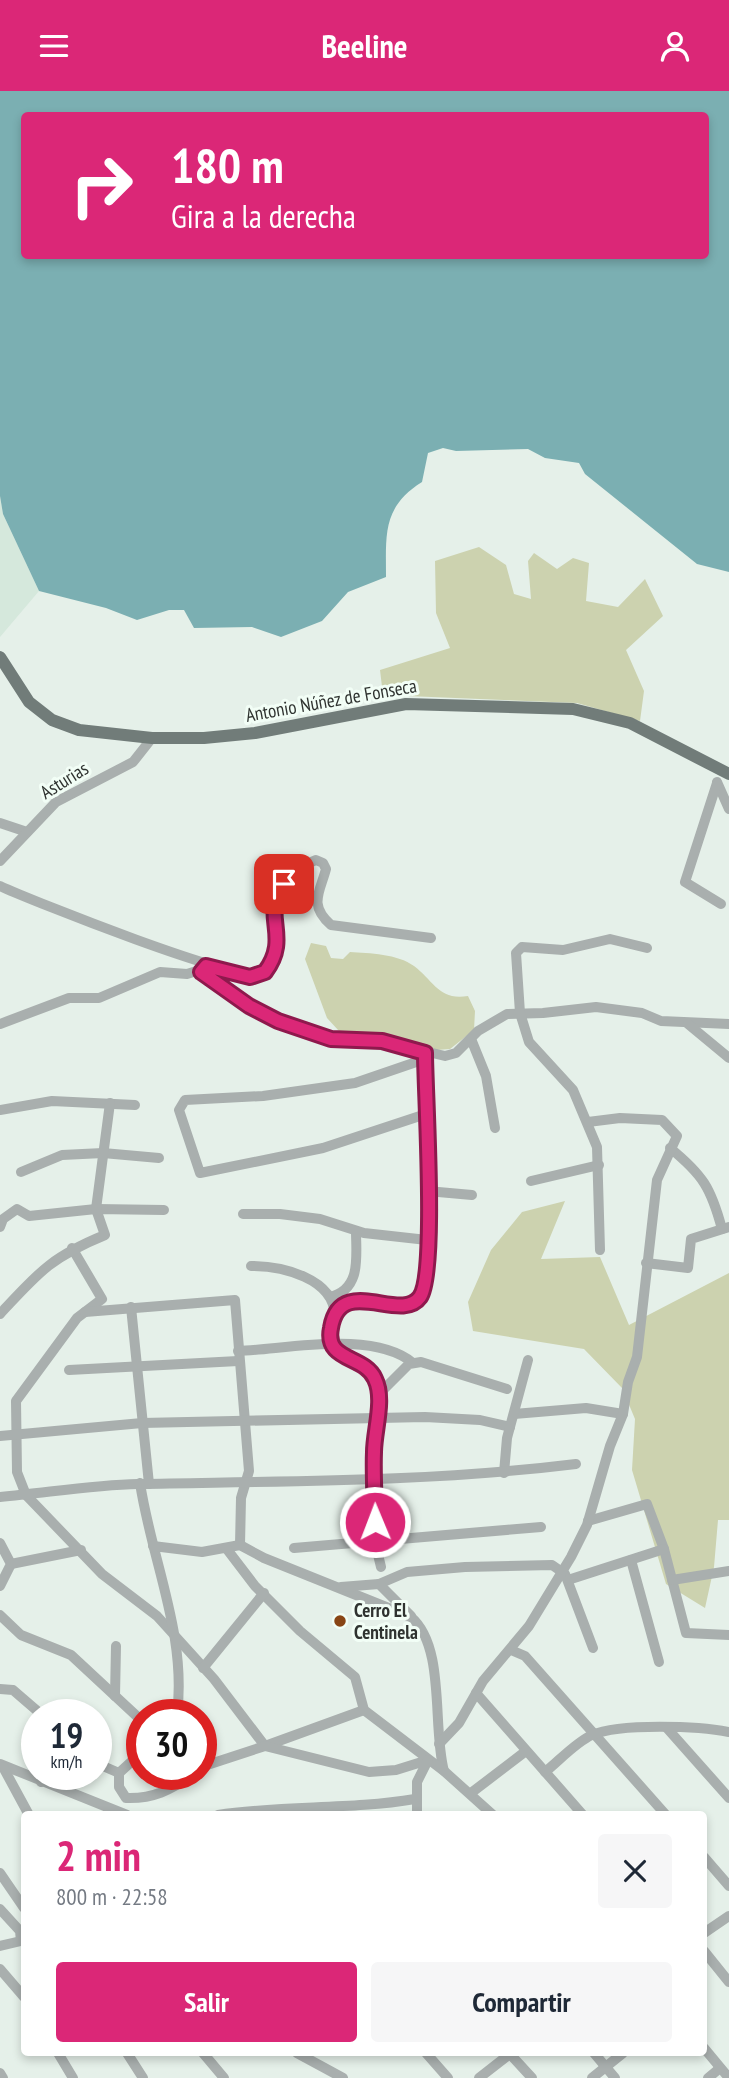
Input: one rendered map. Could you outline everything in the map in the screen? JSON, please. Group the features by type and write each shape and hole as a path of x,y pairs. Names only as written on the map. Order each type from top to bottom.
{"main road":[{"name":"Antonio Núñez de Fonseca","path":"0,657 22,694 52,720 79,730 152,738 204,738 255,733 419,703 573,709 630,723 729,774"}],"street":[{"name":"Asturias","path":"0,862 46,811 73,791 133,762 152,738"},
{"path":"716,767 717,783 729,809"},
{"path":"717,783 685,882 721,904"},
{"path":"0,823 27,832"},
{"path":"0,886 204,969 250,977 265,972 278,945 273,910 275,896 296,871 316,860 323,863 326,869 317,888 317,902 331,925 431,938"},
{"path":"600,1250 600,1165 588,1122 573,1090 529,1042 520,1013 516,953 522,947 563,950 610,939 648,949"},
{"path":"0,1024 69,998 99,998 160,972 187,974 204,969"},
{"path":"204,969 249,1006 278,1021 331,1039 382,1041 425,1056 456,1053 507,1014 596,1007 642,1013 661,1021 729,1024"},
{"path":"687,1023 729,1058"},
{"path":"471,1039 486,1076 495,1128"},
{"path":"381,1567 375,1542 374,1481 375,1420 379,1394 370,1370 347,1359 332,1346 331,1327 335,1316 352,1302 366,1300 402,1306 416,1301 422,1294 427,1240 429,1113 425,1056"},
{"path":"425,1056 355,1083 263,1096 185,1100 179,1110 200,1173 323,1148 429,1113"},
{"path":"0,1110 52,1101 135,1105"},
{"path":"0,1314 44,1266 72,1248 104,1235 96,1209 110,1103"},
{"path":"439,1744 459,1723 476,1693 511,1650 562,1570 588,1521 610,1446 623,1414 628,1382 637,1357 657,1180 677,1136 662,1120 620,1118 588,1122"},
{"path":"646,1263 688,1268 691,1239 726,1228 705,1179 670,1148"},
{"path":"21,1172 62,1155 103,1153 159,1158"},
{"path":"531,1181 600,1165"},
{"path":"427,1191 472,1195"},
{"path":"0,1227 3,1219 17,1209 29,1216 96,1209 164,1210"},
{"path":"243,1214 320,1219 356,1231 427,1240"},
{"path":"330,1297 346,1289 354,1277 356,1231"},
{"path":"72,1248 102,1299 84,1312 16,1401 17,1472 26,1495 102,1574 157,1616 203,1668 264,1746 369,1773 396,1770 428,1761"},
{"path":"251,1266 290,1272 317,1285 330,1297 335,1316"},
{"path":"84,1312 235,1300 249,1471 242,1498 240,1545"},
{"path":"131,1307 142,1423 144,1484 153,1546 176,1637 180,1673 178,1699"},
{"path":"69,1370 332,1346 381,1346 414,1363 430,1365 508,1389"},
{"path":"504,1473 510,1427 528,1360"},
{"path":"379,1394 414,1363"},
{"path":"514,1413 586,1408 623,1414"},
{"path":"0,1436 142,1423 425,1417 466,1419 510,1427"},
{"path":"0,1497 144,1484 374,1481 504,1473 576,1464"},
{"path":"588,1521 647,1504 664,1549 686,1633 729,1635"},
{"path":"294,1548 541,1527"},
{"path":"0,1543 11,1565"},
{"path":"153,1546 202,1552 240,1545 411,1617"},
{"path":"226,1548 300,1631 355,1677 364,1710 444,1771 489,1811"},
{"path":"568,1580 664,1549"},
{"path":"11,1565 81,1550"},
{"path":"631,1560 659,1662"},
{"path":"0,1586 11,1565"},
{"path":"339,1587 379,1584 407,1572 547,1565 562,1570 568,1580 593,1648"},
{"path":"671,1580 729,1571"},
{"path":"379,1584 423,1629 431,1651 444,1771"},
{"path":"203,1668 264,1593"},
{"path":"0,1615 21,1635 71,1655 126,1706"},
{"path":"115,1696 116,1646"},
{"path":"511,1650 524,1657 591,1735 662,1811"},
{"path":"0,1689 13,1690 23,1699"},
{"path":"476,1693 579,1811"},
{"path":"217,1760 364,1710"},
{"path":"666,1727 729,1798"},
{"path":"545,1772 591,1735 666,1727 729,1733"},
{"path":"471,1793 526,1751"},
{"path":"416,1811 415,1800 420,1774 428,1761"},
{"path":"2,1766 21,1774"},
{"path":"2,1766 27,1811"},
{"path":"126,1767 119,1773 119,1787 126,1798 157,1795 168,1790"},
{"path":"112,1770 119,1773"},
{"path":"62,1790 117,1811"},
{"path":"315,1811 415,1800"},
{"path":"92,1801 99,1811"},
{"path":"247,1811 291,1811"},
{"path":"707,1860 729,1886"},
{"path":"0,1873 21,1904"},
{"path":"0,1909 21,1935"},
{"path":"707,1931 729,1916"},
{"path":"0,1946 21,1942"},
{"path":"707,1955 729,1982"},
{"path":"0,1969 21,1994"},
{"path":"707,2052 729,2078"},
{"path":"60,2056 73,2078"},
{"path":"129,2056 143,2078"},
{"path":"206,2056 224,2078"},
{"path":"303,2056 343,2078"},
{"path":"429,2056 448,2078"},
{"path":"479,2078 506,2056"},
{"path":"513,2056 531,2078"},
{"path":"597,2056 615,2078"},
{"path":"592,2078 619,2056"},
{"path":"708,2078 720,2068"},
{"path":"0,2073 3,2078"}],"shaded area":[{"path":"0,496 3,514 39,591 0,637"}],"green space":[{"path":"479,547 506,565 514,594 531,599 528,561 534,553 557,569 573,558 589,563 586,601 618,607 645,579 663,616 626,650 644,691 640,721 577,703 383,695 380,670 450,648 436,613 435,561"},
{"path":"311,943 326,946 331,958 343,959 350,952 383,955 407,962 443,993 458,997 468,996 475,1011 474,1030 450,1049 436,1050 375,1034 339,1031 327,1018 305,959"},
{"path":"565,1201 541,1259 600,1257 629,1325 729,1273 729,1520 718,1520 714,1567 705,1608 666,1584 632,1470 635,1419 622,1388 584,1349 473,1331 468,1302 491,1250 522,1212"}],"water":[{"path":"0,91 729,91 729,572 697,564 585,474 579,463 545,458 528,449 456,451 443,448 428,453 422,482 400,501 389,523 386,577 348,592 322,621 281,637 252,627 194,628 184,610 169,610 137,620 106,608 39,591 3,514 0,496"}],"place":[{"name":"Cerro El Centinela","path":"340,1621"}],"route":[{"path":"284,884 275,896 273,905 278,932 277,952 265,972 250,977 206,966 201,972 258,1012 278,1021 331,1039 382,1041 425,1053 429,1113 426,1267 422,1294 412,1304 402,1306 366,1300 352,1302 339,1311 331,1327 330,1340 336,1351 366,1367 377,1384 379,1394 374,1452 375,1522"}]}
